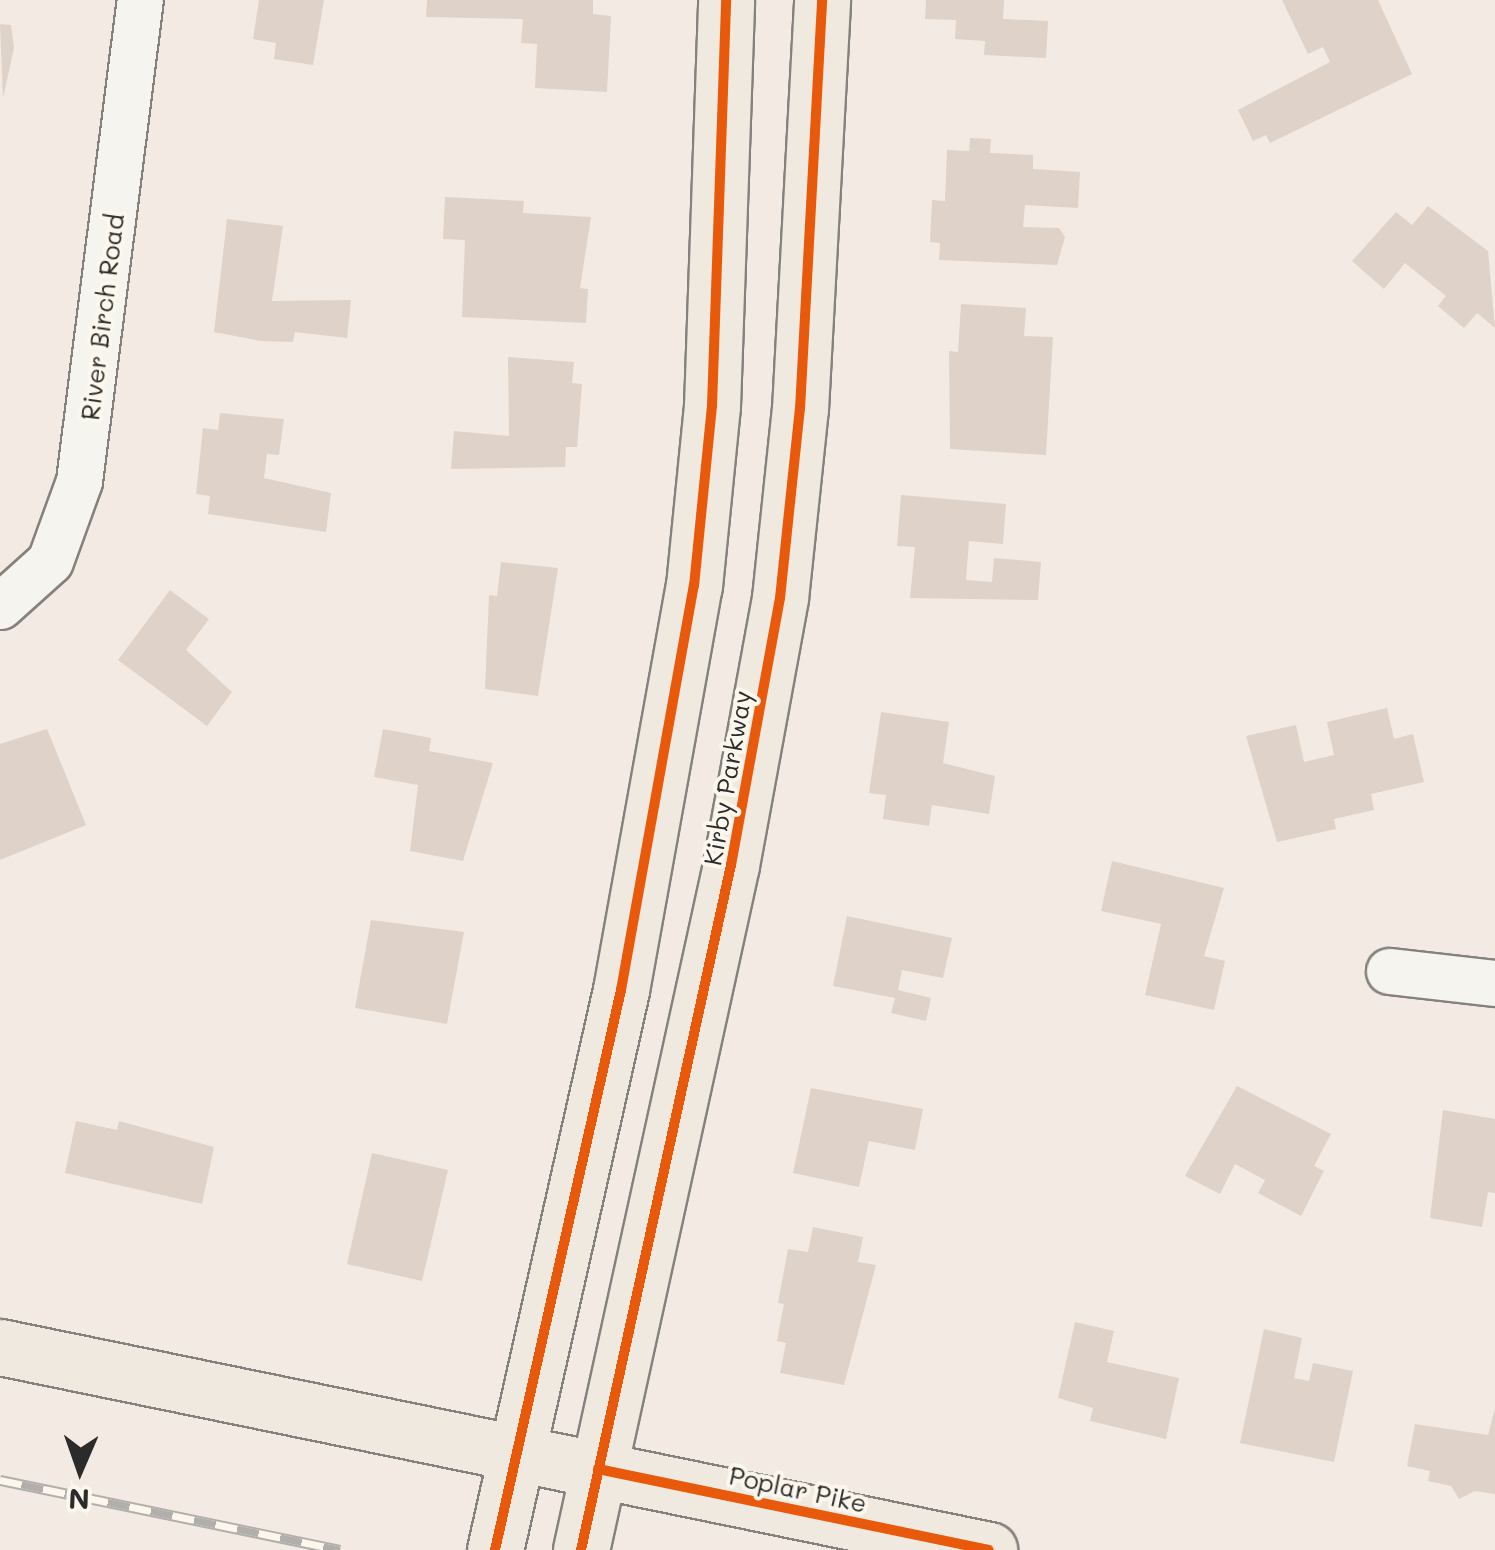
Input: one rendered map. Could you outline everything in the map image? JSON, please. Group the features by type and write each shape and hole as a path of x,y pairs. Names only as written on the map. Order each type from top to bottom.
{"main road":[{"path":"496,1550 622,990 694,586 712,406 726,0"},
{"name":"Kirby Parkway","path":"581,1550 732,865 780,598 800,409 822,0"},
{"name":"Poplar Pike","path":"0,1347 990,1550"}],"street":[{"name":"River Birch Road","path":"0,606 50,561 79,481 140,0"},
{"path":"1389,972 1495,983"}],"building":[{"path":"259,0 324,0 313,65 274,59 276,43 253,39"},
{"path":"427,0 593,0 593,14 611,16 607,92 535,88 537,44 521,43 523,19 426,17"},
{"path":"926,0 1004,0 1003,19 1048,21 1046,58 984,55 985,41 955,39 956,20 925,19"},
{"path":"1282,0 1378,0 1412,74 1270,143 1266,135 1253,141 1238,110 1330,62 1323,47 1308,54"},
{"path":"0,24 11,25 14,48 3,98"},
{"path":"970,138 991,139 990,153 1033,155 1033,169 1080,172 1078,208 1025,205 1023,227 1059,228 1065,237 1057,265 939,260 940,243 930,242 932,200 945,201 947,150 969,151"},
{"path":"445,197 524,201 523,213 591,217 580,288 588,289 586,323 462,317 465,240 443,239"},
{"path":"1428,206 1488,251 1495,328 1477,313 1464,328 1438,306 1446,296 1405,263 1384,289 1352,261 1396,212 1412,225"},
{"path":"227,219 283,226 272,301 351,300 347,338 295,332 293,342 261,341 214,332"},
{"path":"961,304 1026,308 1024,336 1053,337 1046,455 950,449 949,351 958,352"},
{"path":"508,357 574,362 572,383 582,384 577,447 566,447 565,467 451,469 454,431 509,436"},
{"path":"220,413 284,419 279,455 267,454 264,478 331,493 326,532 208,514 210,496 196,494 203,428 218,430"},
{"path":"901,495 1006,504 1003,544 969,541 966,580 992,582 994,558 1041,562 1038,600 910,598 915,547 897,546"},
{"path":"501,562 558,568 538,696 485,689 489,595 497,596"},
{"path":"170,590 209,619 186,650 232,692 207,726 118,660"},
{"path":"1387,708 1394,739 1413,734 1424,782 1371,794 1374,810 1334,819 1336,829 1277,842 1246,736 1296,725 1304,762 1334,755 1327,722"},
{"path":"881,712 949,722 943,763 995,776 989,814 932,805 929,826 883,819 886,795 869,793"},
{"path":"47,729 86,825 0,860 0,744"},
{"path":"383,729 431,738 429,751 493,763 463,861 410,851 418,785 374,777"},
{"path":"1112,861 1224,888 1204,956 1225,961 1214,1010 1145,995 1161,924 1101,911"},
{"path":"847,916 952,938 943,978 902,970 898,990 931,998 926,1021 891,1013 895,998 833,986"},
{"path":"371,920 464,932 447,1024 355,1008"},
{"path":"1237,1086 1331,1134 1314,1166 1324,1171 1301,1216 1258,1193 1265,1180 1235,1164 1220,1194 1185,1176"},
{"path":"811,1088 923,1109 915,1150 869,1141 859,1187 793,1173"},
{"path":"1443,1110 1495,1119 1495,1193 1488,1192 1482,1227 1430,1218"},
{"path":"76,1121 117,1130 119,1121 214,1147 202,1204 65,1173"},
{"path":"372,1153 448,1170 422,1281 347,1264"},
{"path":"813,1227 863,1237 858,1262 876,1265 844,1385 780,1373 786,1343 777,1341 784,1304 778,1303 788,1249 808,1252"},
{"path":"1075,1322 1114,1331 1107,1362 1179,1378 1166,1439 1090,1421 1093,1408 1058,1398"},
{"path":"1264,1329 1302,1338 1294,1378 1309,1381 1313,1363 1353,1371 1334,1462 1240,1443"},
{"path":"1495,1408 1495,1494 1475,1491 1459,1499 1451,1486 1428,1481 1430,1471 1407,1466 1415,1424 1488,1435"}],"railway":[{"path":"0,1480 340,1550"}],"cycle path":[{"path":"495,1550 621,990 694,586 712,406 726,0"},
{"path":"581,1550 731,865 780,598 800,409 822,0"},
{"path":"598,1469 989,1550"}]}
